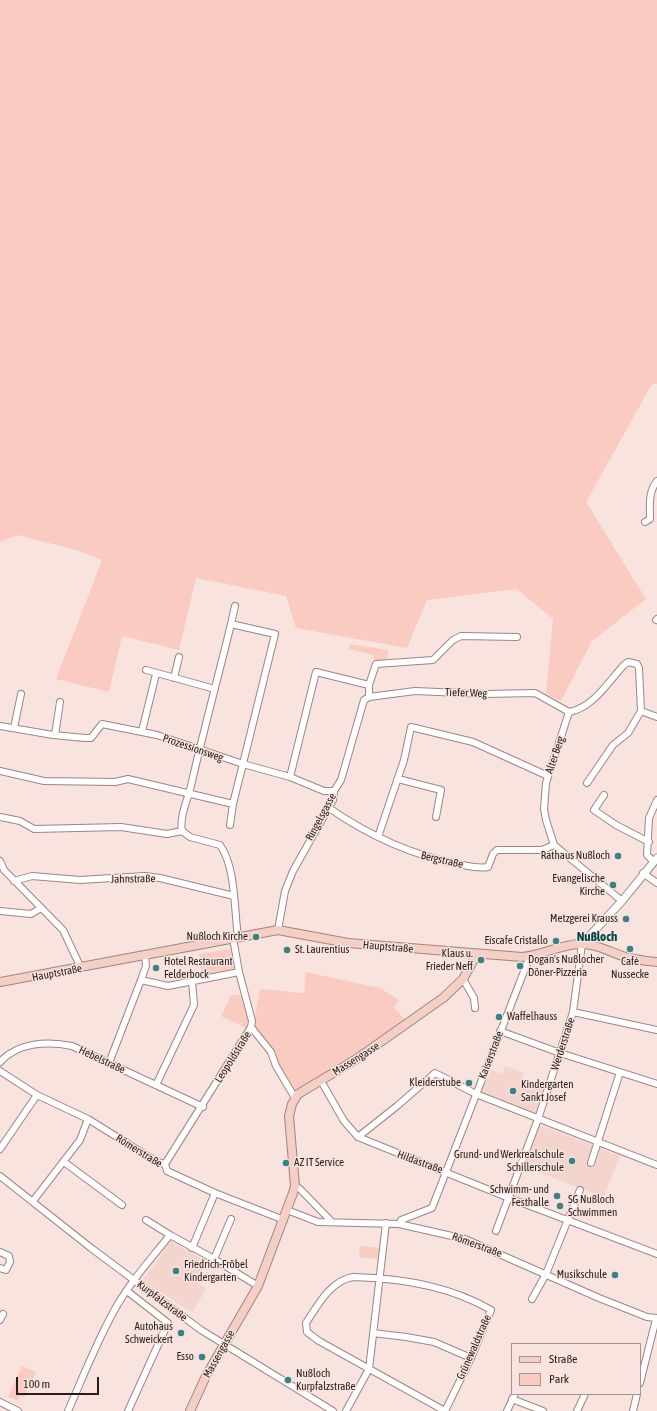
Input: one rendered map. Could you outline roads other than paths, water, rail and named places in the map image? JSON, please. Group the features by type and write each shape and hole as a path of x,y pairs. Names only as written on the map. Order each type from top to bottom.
{"main road":[{"name":"Hauptstraße","path":"0,982 278,930 348,943 477,954 530,956 582,944 606,949 626,957 657,962"},
{"name":"Massengasse","path":"190,1411 223,1345 258,1286 284,1220 294,1186 289,1110 295,1098 303,1091 388,1038 443,998 463,980 477,954"}],"street":[{"path":"645,522 650,519 650,499 657,482"},
{"path":"235,606 181,824 182,831 190,837 220,845 226,856 234,896 235,938"},
{"path":"230,825 233,804 275,634 231,624"},
{"path":"369,697 369,685 376,664 433,660 453,640 461,636 517,637"},
{"path":"174,678 179,657"},
{"path":"569,712 579,710 590,702 628,662 637,664 640,668 641,711 628,733 613,745 587,783"},
{"path":"146,670 156,674 215,688"},
{"path":"290,777 316,672 369,685"},
{"path":"142,731 156,674"},
{"name":"Tiefer Weg","path":"361,703 369,697 415,691 485,694 535,693 569,712"},
{"path":"14,728 21,694"},
{"path":"55,735 60,702"},
{"name":"Ringelsgasse","path":"278,930 285,891 293,871 329,808 333,800 334,791 341,780 361,703"},
{"path":"641,711 657,717"},
{"name":"Alter Berg","path":"554,845 544,809 545,787 569,712"},
{"name":"Prozessionsweg","path":"0,726 55,735 90,738 102,724 142,731 177,741 199,750 243,764 290,777 324,791 334,791"},
{"path":"378,837 398,779 410,727 473,742 548,776"},
{"path":"0,771 44,781 115,782 128,779 233,804"},
{"path":"398,779 441,790 436,817"},
{"path":"604,795 594,810 616,826 649,842"},
{"path":"582,944 622,901 655,860 647,856 650,818 657,800"},
{"name":"Bergstraße","path":"329,808 349,822 404,849 425,857 484,868 488,867 493,854 497,850 542,850 554,845"},
{"path":"0,817 20,821 34,829 121,827 167,834 182,831"},
{"path":"554,845 622,901"},
{"path":"0,861 4,870 14,881 63,930 81,968"},
{"path":"643,873 657,883"},
{"name":"Jahnstraße","path":"14,881 32,876 80,880 145,876 160,878 234,896"},
{"path":"0,911 31,914 41,908"},
{"name":"Leopoldstraße","path":"165,1164 203,1107 251,1027 252,1021 239,972 235,938"},
{"name":"Werderstraße","path":"496,1231 538,1119 573,1012 582,944"},
{"path":"109,1063 146,966 145,955"},
{"name":"Kaiserstraße","path":"399,1224 402,1220 432,1208 530,956"},
{"path":"141,980 157,985 168,986 239,972"},
{"path":"463,980 474,998 475,1008"},
{"path":"156,1085 194,1005 192,981"},
{"path":"573,1012 657,1030"},
{"path":"251,1027 271,1052 276,1066 295,1098"},
{"path":"500,1031 560,1053 657,1084"},
{"name":"Hebelstraße","path":"0,1062 16,1050 31,1045 52,1043 72,1046 203,1107"},
{"name":"Römerstraße","path":"0,1071 37,1096 88,1119 156,1162 165,1164 167,1170 215,1193 284,1220"},
{"path":"591,1163 620,1072"},
{"path":"358,1137 397,1106 432,1074 438,1073 476,1094 657,1165"},
{"name":"Hildastraße","path":"321,1080 344,1121 358,1137 509,1198 568,1219 657,1254"},
{"path":"0,1149 37,1096"},
{"path":"33,1202 80,1140 88,1119"},
{"path":"64,1162 122,1205"},
{"name":"Kurpfalzstraße","path":"0,1176 91,1248 223,1345 333,1411"},
{"path":"294,1186 300,1189 332,1222"},
{"path":"532,1298 546,1274 580,1190"},
{"path":"192,1248 215,1193"},
{"name":"Römerstraße","path":"287,1210 318,1222 399,1224 465,1239 599,1298 657,1319"},
{"path":"214,1259 232,1219"},
{"path":"146,1220 258,1286"},
{"path":"346,1411 369,1368 386,1223"},
{"path":"68,1411 100,1339 127,1291 170,1235"},
{"path":"0,1252 9,1256 10,1262 6,1270 0,1268"},
{"path":"369,1368 310,1335 307,1332 306,1324 332,1287 339,1281 353,1277 379,1279"},
{"name":"Grünewaldstraße","path":"369,1368 445,1411 471,1358 491,1310 476,1302 440,1288 411,1282 379,1279"},
{"path":"127,1291 168,1323 128,1411"},
{"path":"641,1379 657,1319"},
{"path":"373,1333 434,1342 471,1358"},
{"path":"577,1411 584,1395"},
{"path":"634,1411 637,1395"},
{"path":"507,1411 513,1396 543,1411"},
{"path":"0,1402 18,1411"}],"place":[{"name":"Rathaus Nußloch","path":"618,856"},
{"name":"Evangelische Kirche","path":"613,885"},
{"name":"Metzgerei Krauss","path":"626,919"},
{"name":"Nußloch Kirche","path":"256,937"},
{"name":"Eiscafe Cristallo","path":"556,941"},
{"name":"Café Nussecke","path":"630,949"},
{"name":"St. Laurentius","path":"287,950"},
{"name":"Klaus u. Frieder Neff","path":"481,960"},
{"name":"Dogan's Nußlocher Döner-Pizzeria","path":"520,966"},
{"name":"Hotel Restaurant Felderbock","path":"156,968"},
{"name":"Waffelhauss","path":"499,1017"},
{"name":"Kleiderstube","path":"469,1083"},
{"name":"Kindergarten Sankt Josef","path":"513,1091"},
{"name":"Grund- und Werkrealschule Schillerschule","path":"572,1161"},
{"name":"AZ IT Service","path":"286,1163"},
{"name":"Schwimm- und Festhalle","path":"557,1196"},
{"name":"SG Nußloch Schwimmen","path":"560,1206"},
{"name":"Friedrich-Fröbel Kindergarten","path":"176,1271"},
{"name":"Musikschule","path":"615,1275"},
{"name":"Autohaus Schweickert","path":"181,1333"},
{"name":"Esso","path":"202,1357"},
{"name":"Nußloch Kurpfalzstraße","path":"288,1380"}],"district":[{"name":"Nußloch","path":"597,937"}]}
